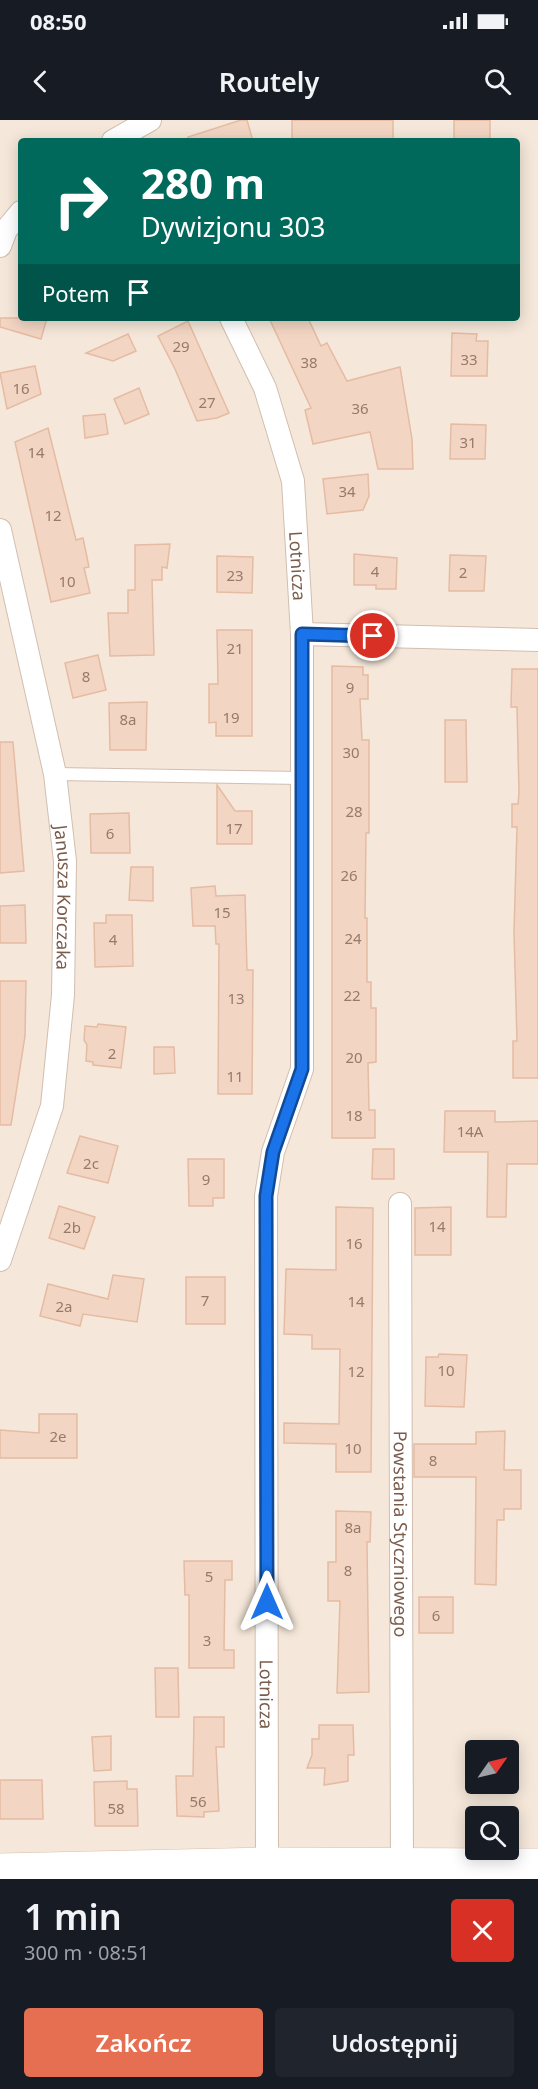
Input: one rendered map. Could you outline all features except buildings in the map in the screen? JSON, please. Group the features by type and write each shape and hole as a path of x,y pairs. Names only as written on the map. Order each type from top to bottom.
{"main road":[{"path":"0,1870 267,1864 538,1865"}],"street":[{"path":"119,138 142,127"},
{"path":"0,246 6,230 18,216"},
{"name":"Lotnicza","path":"232,321 265,388 293,481 302,634 302,1069 273,1152 266,1196 267,1864"},
{"name":"Janusza Korczaka","path":"0,530 55,774 65,861 63,995 52,1106 0,1260"},
{"path":"302,634 538,640"},
{"name":"Powstania Styczniowego","path":"400,1204 402,1864"}],"lane":[{"path":"55,774 302,778"}],"shaded area":[{"path":"0,120 538,120 538,1848 519,1849 519,1806 465,1806 465,1850 0,1857"}],"route":[{"path":"267,1602 266,1196 273,1152 302,1069 302,634 373,636"}]}
